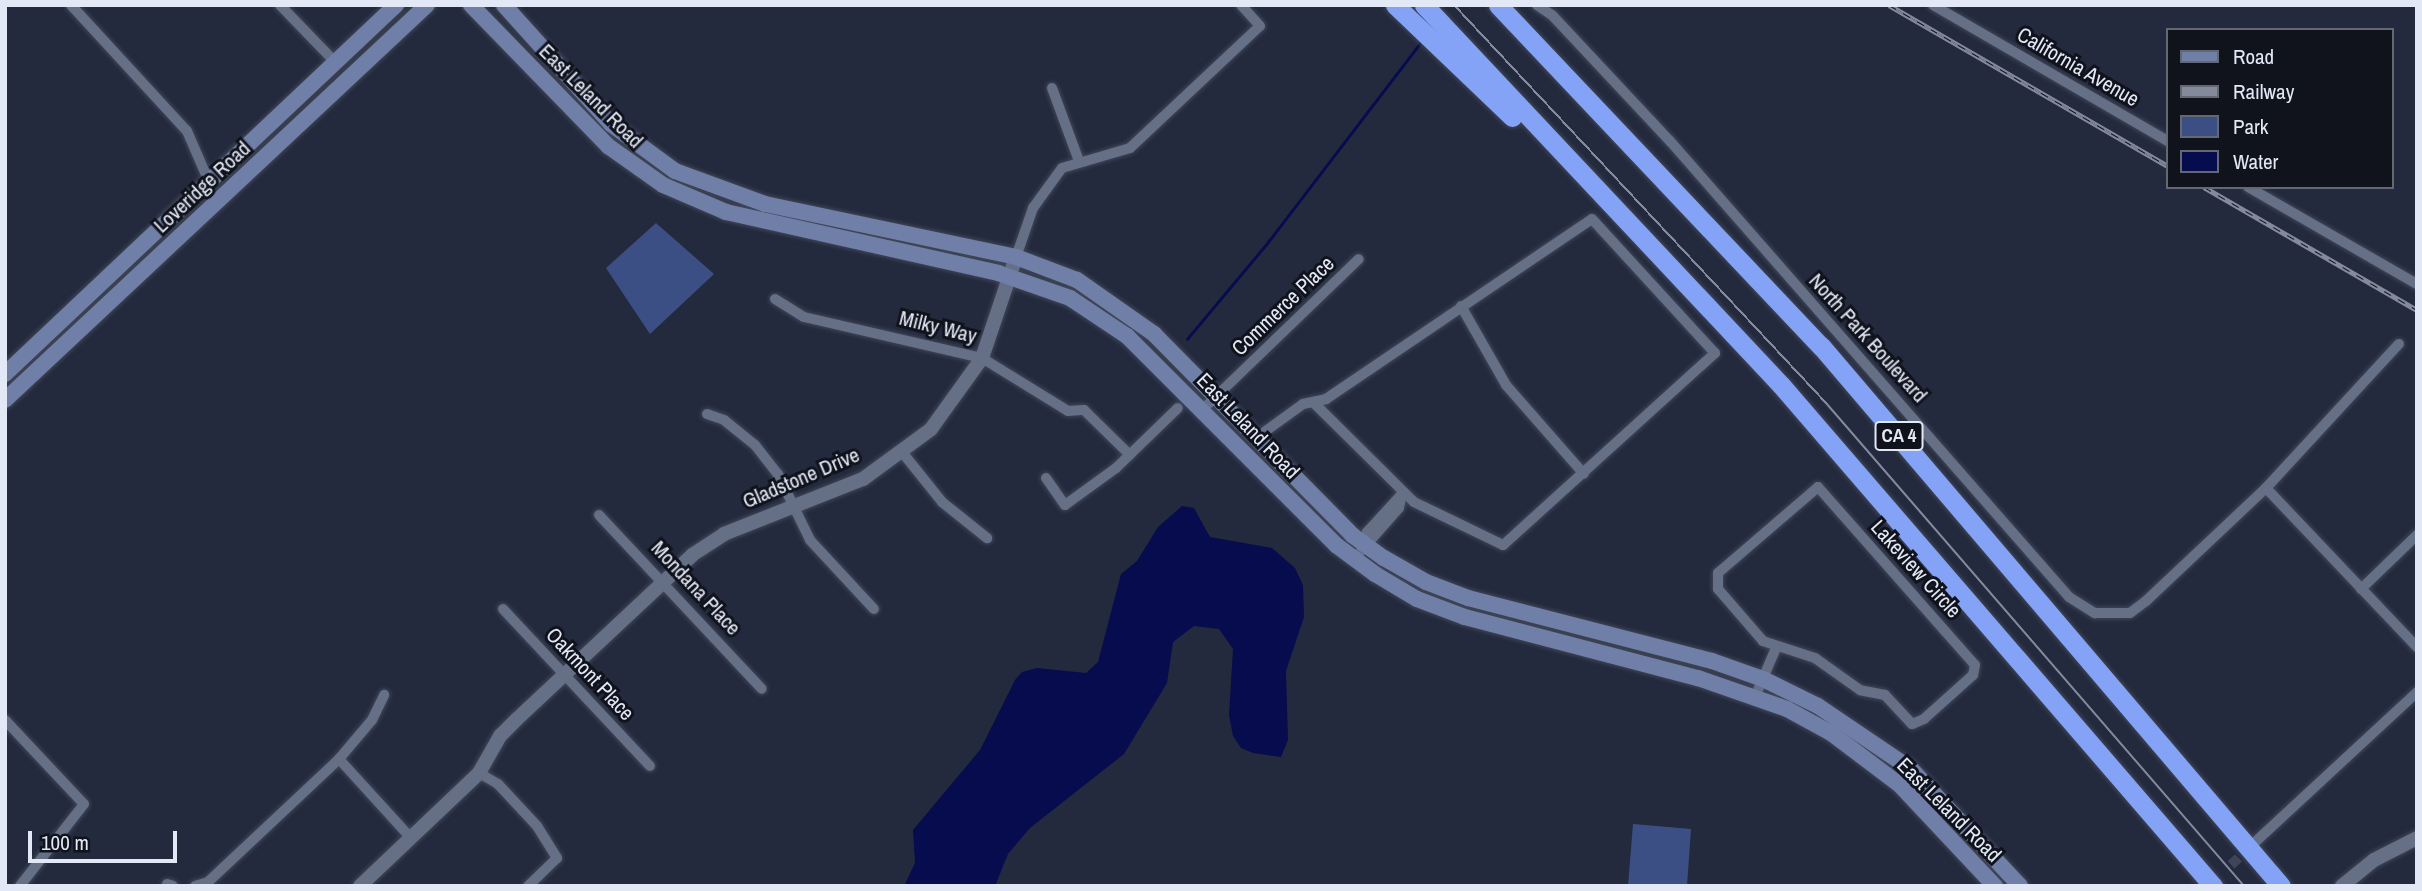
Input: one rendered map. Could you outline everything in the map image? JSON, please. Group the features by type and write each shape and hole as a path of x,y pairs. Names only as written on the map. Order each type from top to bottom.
{"highway":[{"path":"1395,5 1593,198 1622,215"},
{"name":"CA 4","path":"1424,5 1781,385 2213,886"},
{"name":"CA 4","path":"1498,5 1821,346 2281,886"}],"main road":[{"name":"Loveridge Road","path":"5,374 111,273 211,184 397,5"},
{"name":"Loveridge Road","path":"5,400 427,5"},
{"name":"East Leland Road","path":"471,5 608,146 673,190 726,212 1010,277 1070,298 1127,336 1354,559 1417,599 1465,617 1755,697 1831,733 1900,785 1995,886"},
{"name":"East Leland Road","path":"504,5 611,124 651,156 689,178 765,204 1016,257 1058,272 1106,298 1154,334 1365,544 1426,582 1468,598 1763,679 1848,723 1885,748 1938,795 2020,886"},
{"path":"111,273 119,293"}],"street":[{"path":"71,5 187,131 211,184"},
{"path":"280,5 336,63"},
{"name":"Gladstone Drive","path":"360,886 479,774 500,736 692,555 724,534 863,479 931,429 982,358 1010,277 1022,231 1045,186 1062,168 1130,148 1260,26 1241,5"},
{"name":"North Park Boulevard","path":"1537,5 1550,10 1670,141 2078,605 2106,615 2130,613 2266,488 2399,344"},
{"name":"California Avenue","path":"1933,5 2166,140"},
{"path":"1052,88 1079,161"},
{"path":"2251,189 2417,285"},
{"path":"1256,438 1313,402 1326,399 1592,219 1715,353 1503,545 1402,494 1313,402"},
{"name":"Commerce Place","path":"1203,409 1359,259"},
{"name":"Milky Way","path":"775,299 804,317 982,358 1068,411 1084,410 1130,455"},
{"path":"1461,306 1506,385 1584,474"},
{"path":"1046,478 1065,505 1130,455 1178,408"},
{"path":"707,414 724,420 755,445 778,474 810,540 874,609"},
{"path":"902,452 942,502 987,538"},
{"name":"Lakeview Circle","path":"1818,487 1975,664 1973,675 1924,719 1912,724 1885,695 1860,690 1815,658 1776,648 1763,641 1718,589 1718,573 1818,487"},
{"path":"2266,488 2417,647"},
{"path":"1354,559 1399,508 1402,494"},
{"name":"Mondana Place","path":"600,515 762,689"},
{"path":"2361,589 2417,535"},
{"name":"Oakmont Place","path":"503,609 650,766"},
{"path":"1755,697 1776,648"},
{"path":"2253,844 2417,692"},
{"path":"195,886 208,881 339,759 372,720 384,695"},
{"path":"5,720 84,804 20,886"},
{"path":"339,759 410,837"},
{"path":"479,774 498,784 537,826 557,858 528,886"},
{"path":"2342,886 2374,860 2417,838"}],"green space":[{"path":"656,223 714,274 650,334 606,268"},
{"path":"1633,824 1691,829 1687,886 1628,886"}],"water":[{"path":"1182,506 1194,508 1210,537 1272,548 1295,568 1303,585 1304,617 1286,671 1288,740 1281,757 1253,753 1241,748 1233,736 1229,715 1233,649 1219,629 1194,626 1173,642 1167,683 1124,754 1030,828 1008,854 995,886 904,886 915,863 913,830 980,750 1015,680 1022,672 1037,668 1086,673 1098,662 1121,574 1137,561 1158,527"}],"waterway":[{"path":"1187,339 1268,242 1421,42"}],"tunnel":[{"path":"2231,865 2251,846"}],"tram line":[{"path":"1454,5 1826,403 2244,886"}],"railway":[{"path":"1889,5 2166,165"},
{"path":"2207,189 2417,310"}]}
